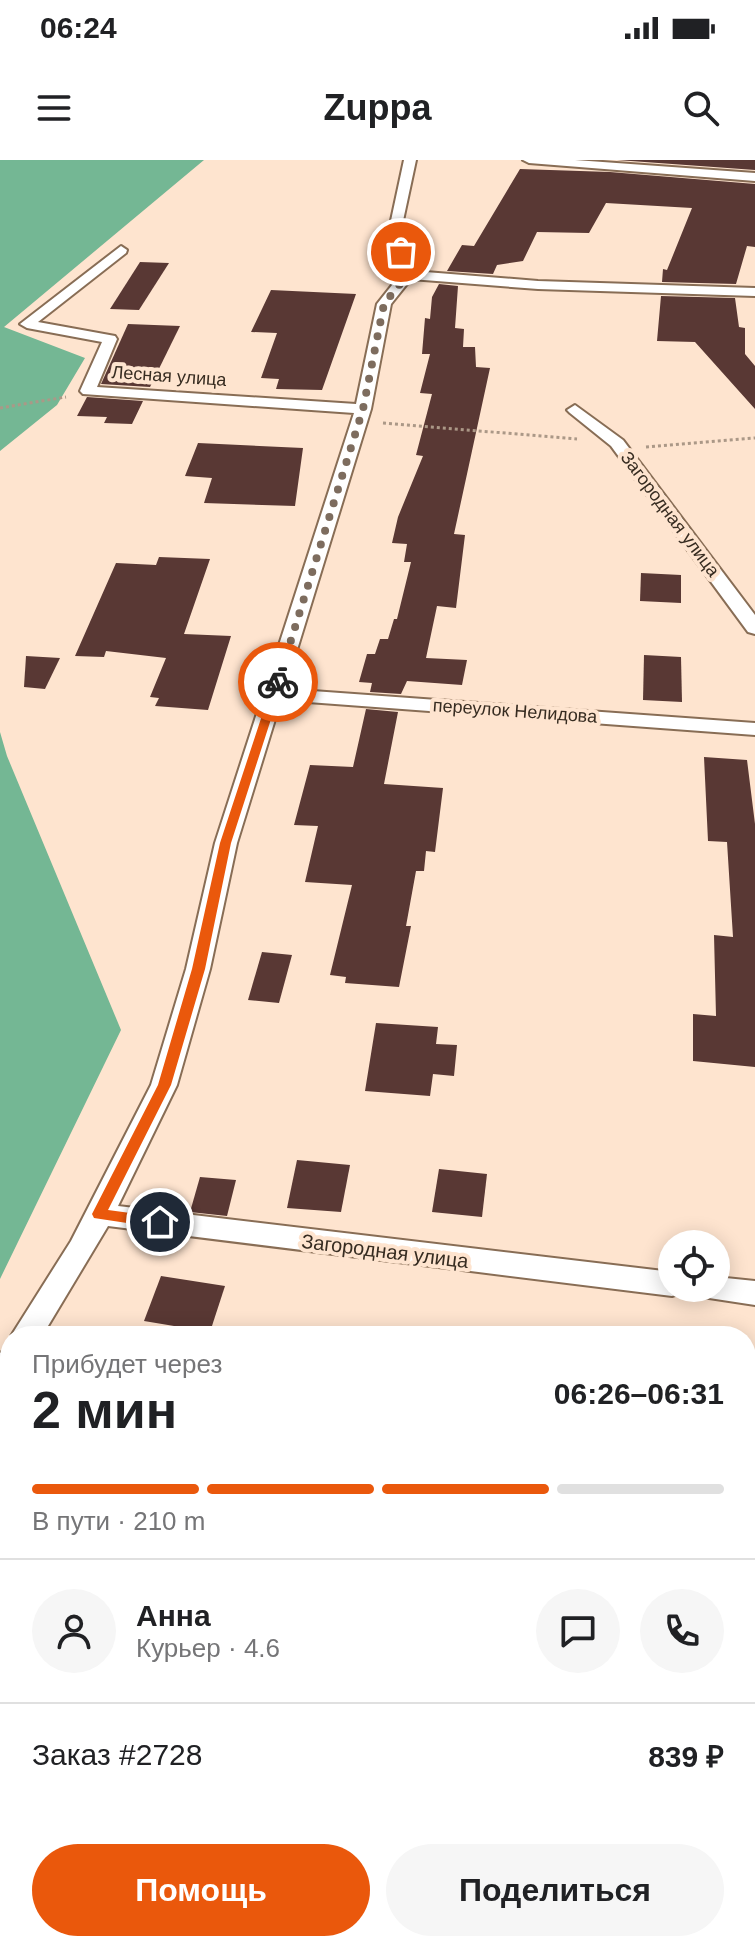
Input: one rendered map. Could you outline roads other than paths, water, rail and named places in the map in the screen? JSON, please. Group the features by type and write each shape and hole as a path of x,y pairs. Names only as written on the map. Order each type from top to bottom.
{"street":[{"path":"407,275 395,230 410,160"},
{"path":"529,160 755,177"},
{"path":"543,160 755,177"},
{"name":"Лесная улица","path":"121,250 27,324 110,339 88,391 361,416"},
{"path":"407,275 538,285 755,292"},
{"path":"32,1326 83,1247 164,1085 198,969 226,843 361,416 384,304 407,275"},
{"name":"Загородная улица","path":"575,410 617,443 755,628"},
{"name":"переулок Нелидова","path":"275,694 755,729"},
{"name":"Загородная улица","path":"99,1214 658,1282"},
{"path":"730,1290 755,1293"}]}
